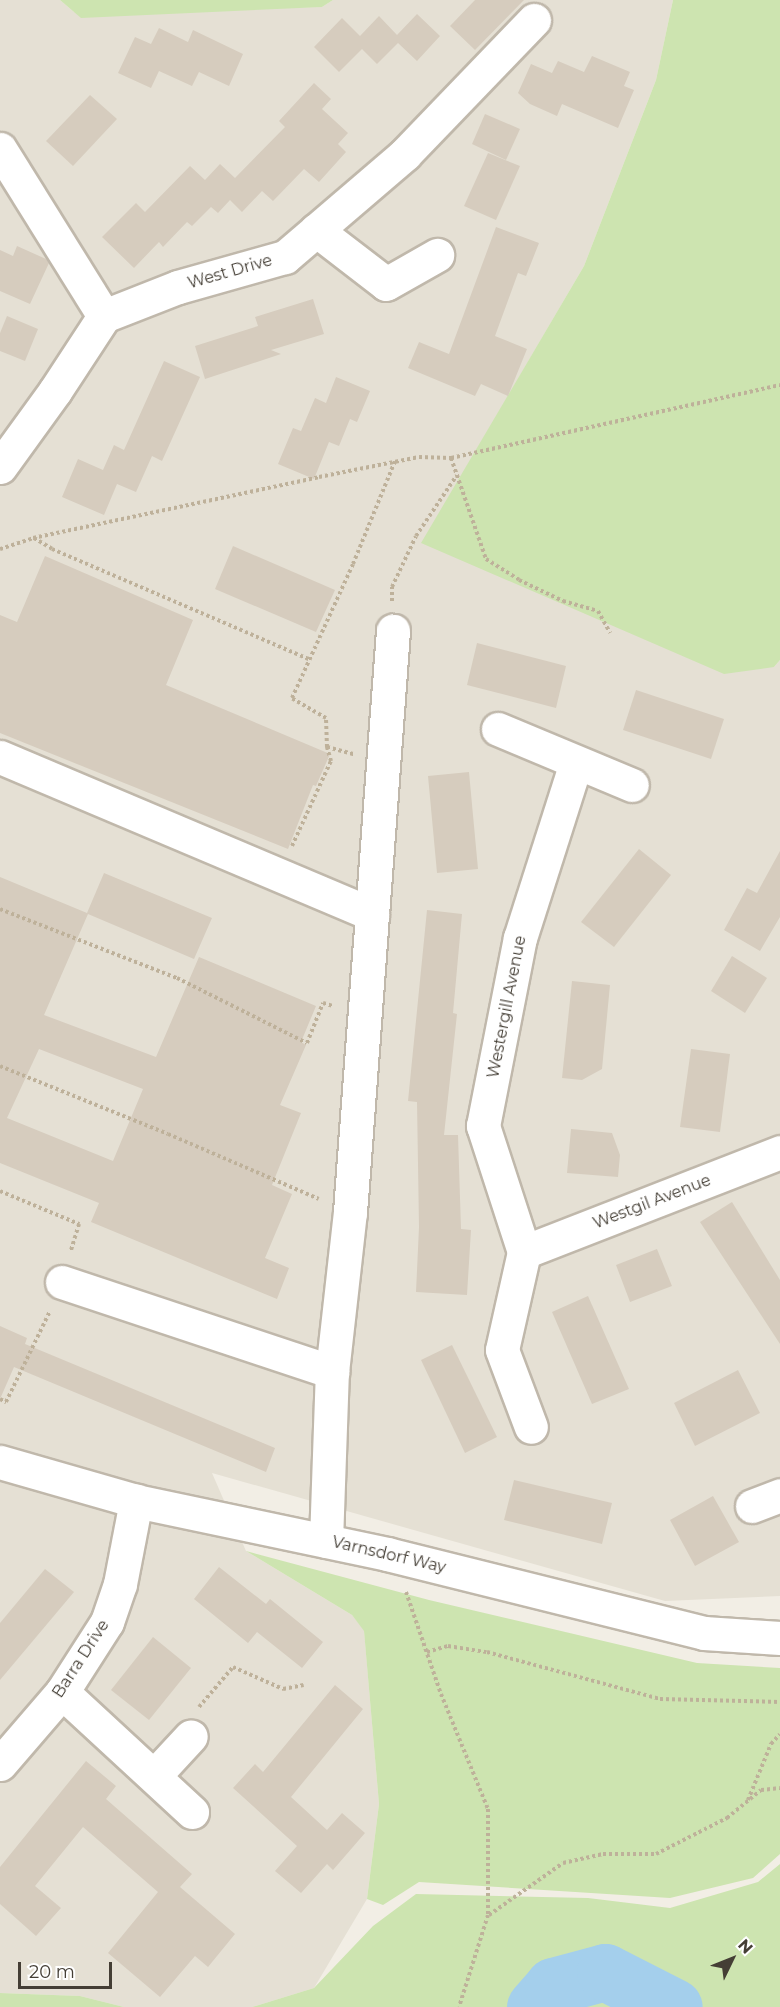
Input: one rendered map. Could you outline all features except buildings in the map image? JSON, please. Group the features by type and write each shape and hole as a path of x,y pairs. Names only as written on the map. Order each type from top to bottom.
{"street":[{"name":"West Drive","path":"104,316 178,287 285,256 405,154 534,20"},
{"path":"0,148 104,316 56,392 0,467"},
{"path":"316,230 386,284 437,255"},
{"path":"326,1541 332,1372 350,1212 393,631"},
{"path":"498,729 632,785"},
{"path":"0,757 372,914"},
{"name":"Westergill Avenue","path":"524,1252 483,1126 520,938 576,763"},
{"name":"Westgil Avenue","path":"524,1252 780,1152"},
{"path":"524,1252 502,1350 531,1427"},
{"path":"62,1282 332,1372"},
{"name":"Varnsdorf Way","path":"0,1461 136,1501 387,1554 704,1633 780,1638"},
{"name":"Barra Drive","path":"0,1764 62,1692 107,1622 120,1584 136,1501"},
{"path":"62,1692 192,1812"},
{"path":"154,1776 191,1736"}],"path":[{"path":"0,549 33,538 395,461 419,457 451,458 780,385"},
{"path":"451,458 486,559 528,585 563,601 598,611 610,633"},
{"path":"279,874 331,761 327,747 326,718 292,698 353,564 395,461"},
{"path":"393,631 392,587 416,536 457,474"},
{"path":"33,538 52,549 309,659"},
{"path":"327,747 384,761"},
{"path":"0,909 177,978 307,1043 323,1003 364,1018"},
{"path":"0,1066 168,1134 350,1212"},
{"path":"0,1399 6,1402"},
{"path":"387,1554 411,1601 441,1694 488,1809 488,1915 459,2007"},
{"path":"427,1652 448,1646 487,1652 660,1699 780,1702"},
{"path":"191,1736 192,1715 233,1667 283,1689 304,1685"},
{"path":"748,1801 771,1744 780,1734"},
{"path":"488,1915 563,1863 603,1854 656,1854 727,1818 761,1790 780,1788"}],"shaded area":[{"path":"0,0 60,0 74,12 322,7 333,0 673,0 656,80 584,266 422,543 774,667 780,660 780,1596 665,1601 212,1473 246,1551 352,1615 364,1630 379,1804 367,1899 314,1988 252,2007 124,2007 80,1996 0,1993"}],"green space":[{"path":"60,0 333,0 322,7 81,18"},
{"path":"673,0 780,0 780,660 774,667 724,674 421,543 584,266 656,80"},
{"path":"246,1551 429,1600 697,1663 780,1668 780,1854 753,1878 670,1898 419,1882 383,1905 367,1899 379,1804 364,1631 352,1615"},
{"path":"780,1864 780,2007 252,2007 314,1988 373,1926 416,1894 588,1898 670,1908 758,1882"},
{"path":"0,1993 80,1996 124,2007 0,2007"}],"waterway":[{"path":"535,2007 553,1986 605,1972 674,2007"}]}
